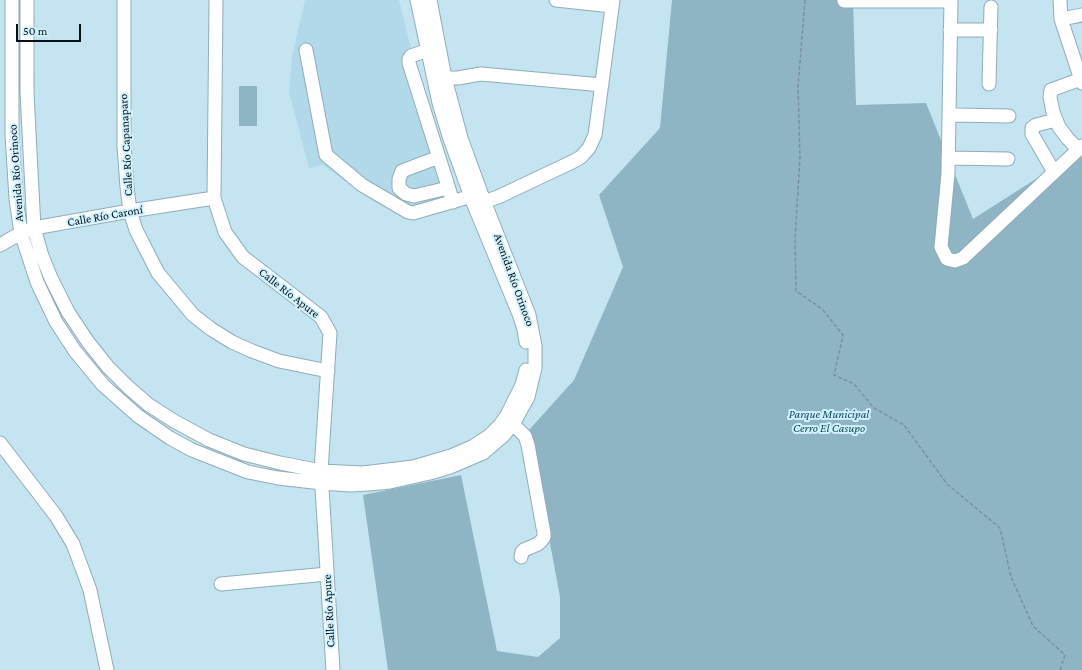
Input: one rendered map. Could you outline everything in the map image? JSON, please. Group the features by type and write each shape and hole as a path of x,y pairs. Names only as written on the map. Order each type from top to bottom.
{"street":[{"name":"Avenida Río Orinoco","path":"12,0 6,32 16,199 21,233 36,282 60,328 75,351 103,385 138,416 170,438 192,450 248,472 278,478 322,477"},
{"name":"Avenida Río Orinoco","path":"28,0 27,92 34,228 42,256 51,278 68,312 88,342 108,367 128,387 150,405 174,421 209,440 244,454 280,463 322,477 356,485 390,482 450,467 468,454 472,447 494,430 507,415 522,385 527,363 529,315 477,201 461,138 428,50 417,0"},
{"name":"Calle Río Capanaparo","path":"124,0 124,146 130,211 136,230 158,273 193,315 211,329 232,342 279,361 328,371"},
{"name":"Calle Río Apure","path":"216,0 214,198 225,232 243,258 321,317 330,333 322,477 333,670"},
{"name":"Avenida Río Orinoco","path":"430,0 439,80"},
{"path":"306,50 326,155 362,185 408,212 413,213 453,202 477,201 498,197 581,157 589,148 595,135 613,3 556,0"},
{"path":"844,1 951,0 948,174 941,247 947,259 955,261 963,258 1080,147 1072,144 1063,134 1056,120 1050,97 1051,90 1081,81 1061,19 1060,0"},
{"path":"990,84 991,7"},
{"path":"1061,19 1082,15"},
{"path":"950,30 991,30"},
{"path":"6,32 27,31"},
{"path":"428,50 411,56 409,63 453,202"},
{"path":"439,80 481,74 602,85"},
{"path":"949,116 1009,116"},
{"path":"1054,172 1032,134 1032,128 1036,125 1056,120"},
{"path":"439,157 402,171 399,179 399,188 406,194 414,196 448,188"},
{"path":"948,158 1008,159"},
{"name":"Calle Río Caroní","path":"0,245 21,233 34,228 214,198"},
{"name":"Avenida Río Orinoco","path":"468,454 483,453 504,435 513,424 528,397 535,368 535,346 528,328"},
{"path":"513,424 524,436 528,445 544,533 544,537 538,544 522,552 521,558"},
{"path":"0,443 56,516 73,544 90,590 107,670"},
{"path":"221,584 327,574"}],"path":[{"path":"805,0 798,87 800,157 795,240 796,291 822,309 843,335 834,375 854,384 874,408 904,425 948,484 1000,528 1011,577 1033,626 1065,655 1060,670"}],"shaded area":[{"path":"305,0 399,0 427,113 457,202 407,218 373,201 323,165 309,168 289,92 292,57"}],"green space":[{"name":"Parque Municipal Cerro El Casupo","path":"672,0 853,0 856,105 926,103 973,219 1072,156 1082,157 1082,670 388,670 363,495 461,475 497,651 538,657 560,638 560,597 529,430 574,380 623,267 599,195 660,128"},
{"path":"239,86 257,86 257,126 239,126"}]}
